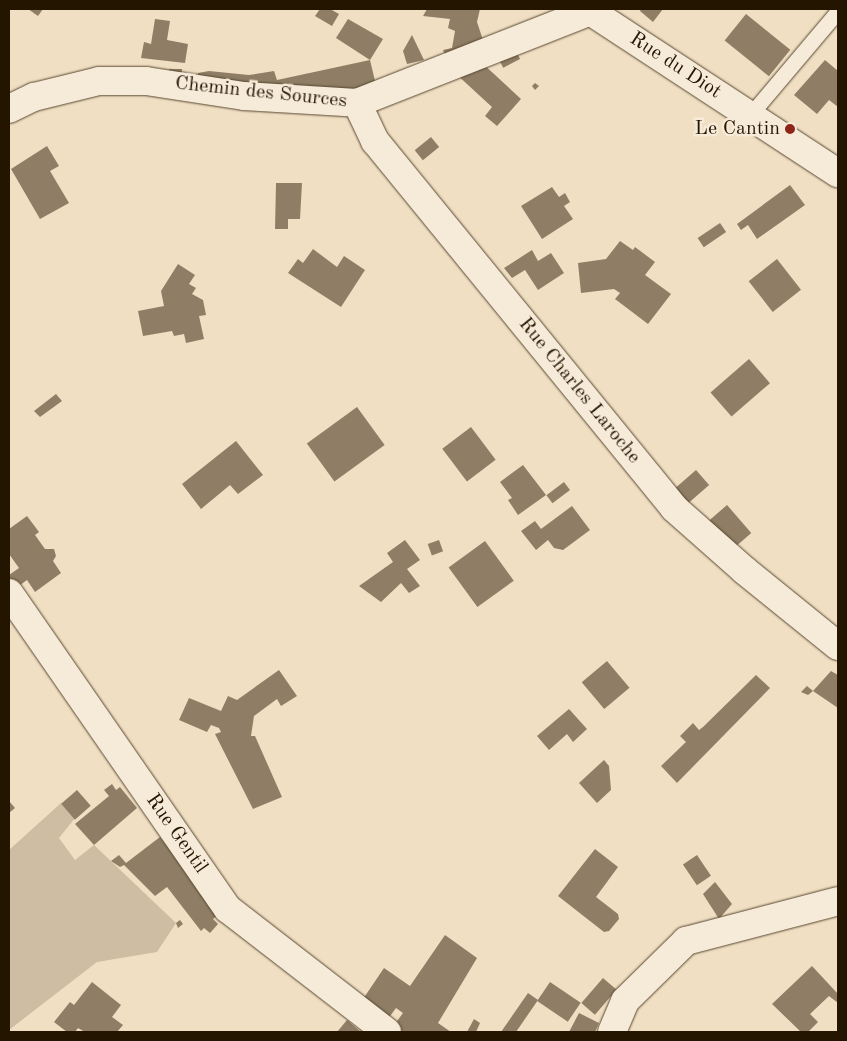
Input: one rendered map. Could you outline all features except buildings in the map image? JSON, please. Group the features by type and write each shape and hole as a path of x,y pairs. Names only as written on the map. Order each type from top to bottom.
{"street":[{"name":"Chemin des Sources","path":"9,109 34,97 99,80 146,81 244,96 357,103 589,10"},
{"name":"Rue du Diot","path":"589,10 750,115 834,163"},
{"name":"Rue Charles Laroche","path":"357,103 375,141 674,508 744,570 838,646"},
{"name":"Rue Gentil","path":"9,593 228,909 387,1032"},
{"path":"612,1032 625,1002 686,941 838,901"}],"lane":[{"path":"750,115 838,11"}],"shaded area":[{"path":"61,803 75,818 59,838 75,860 94,845 176,923 157,952 97,962 9,1030 9,850"}],"place":[{"name":"Le Cantin","path":"790,129"}]}
